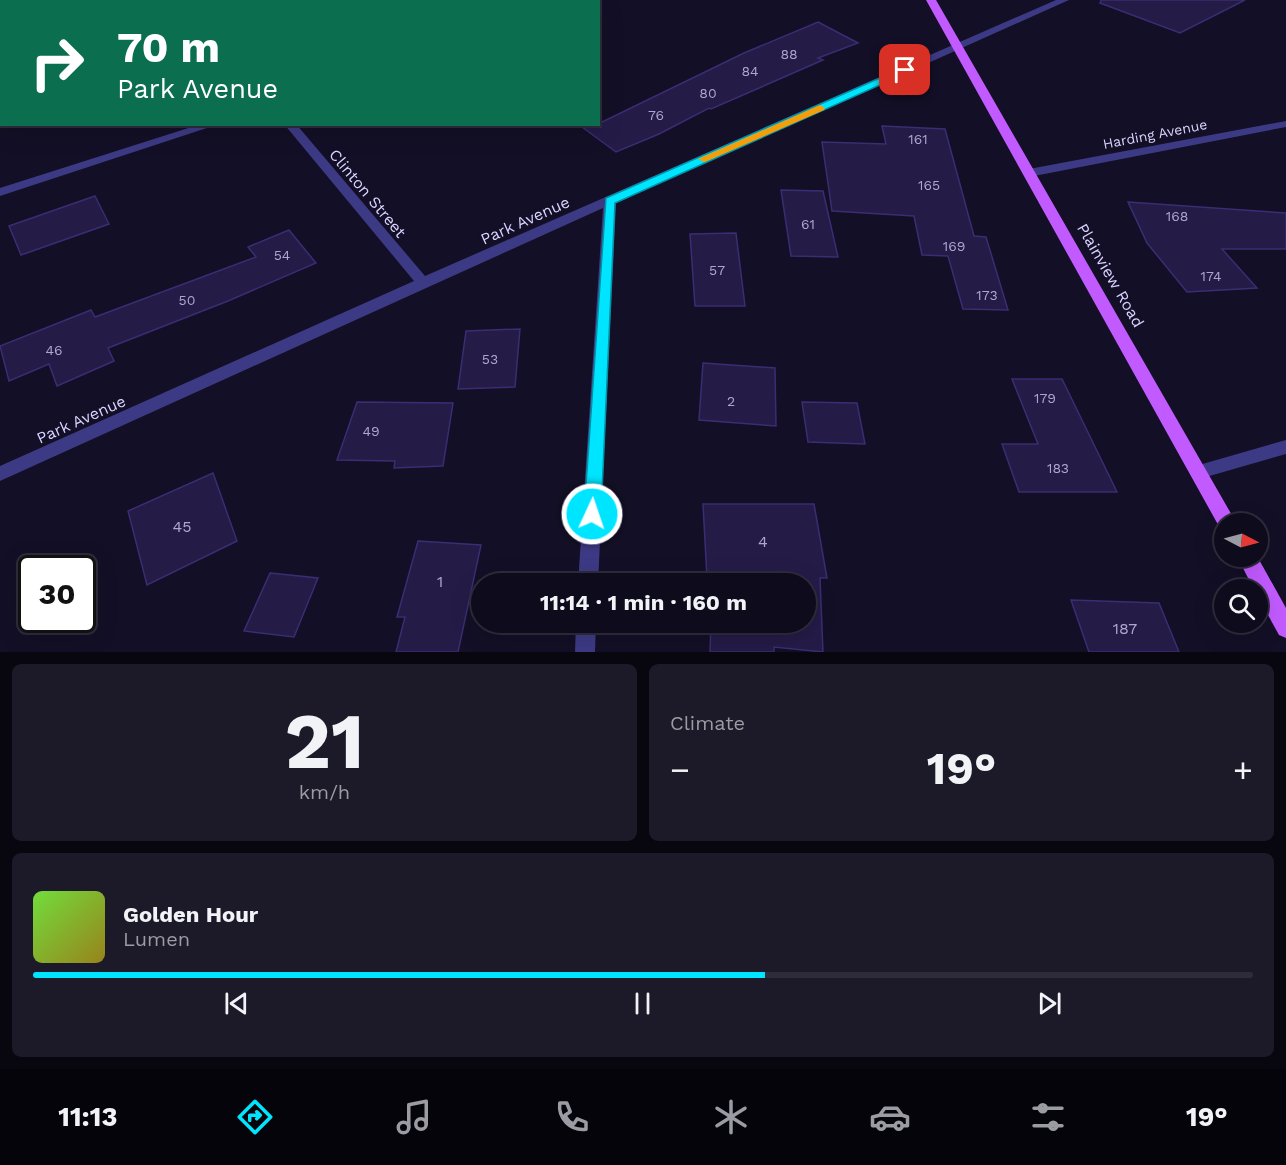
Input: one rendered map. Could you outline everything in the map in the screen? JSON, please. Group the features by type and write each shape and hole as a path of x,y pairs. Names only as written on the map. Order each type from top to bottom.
{"main road":[{"name":"Plainview Road","path":"931,0 1222,513"},
{"path":"1252,567 1286,628"}],"street":[{"name":"Park Avenue","path":"0,474 423,283 1064,0"},
{"name":"Harding Avenue","path":"1029,173 1286,124"},
{"path":"0,192 208,126"},
{"name":"Clinton Street","path":"291,126 423,283"},
{"path":"589,573 610,201"},
{"path":"1199,472 1286,447"},
{"path":"585,652 586,633"}],"building":[{"path":"1101,0 1245,0 1180,33 1100,3"},
{"path":"818,22 858,43 818,58 823,60 709,108 659,134 616,152 582,127 600,126 600,123 744,53"},
{"path":"882,126 945,129 974,236 986,237 1008,310 963,309 948,256 922,255 914,216 832,211 822,142 886,144"},
{"path":"781,190 823,191 838,257 791,256"},
{"path":"95,196 109,224 21,255 9,226"},
{"path":"1128,202 1286,213 1286,249 1222,249 1257,288 1187,292 1147,243"},
{"path":"289,230 316,263 228,301 108,348 114,361 57,386 49,364 9,381 0,346 91,310 95,317 256,257 248,247"},
{"path":"736,233 745,306 695,306 690,234"},
{"path":"520,329 515,387 458,389 466,331"},
{"path":"703,363 775,368 776,426 699,420"},
{"path":"1012,379 1062,379 1117,492 1019,492 1002,444 1038,444"},
{"path":"357,402 453,403 443,466 394,468 395,461 337,460"},
{"path":"802,402 857,403 865,444 808,442"},
{"path":"213,473 237,541 147,585 128,511"},
{"path":"703,504 814,504 827,578 820,578 823,652 774,647 774,652 710,652 711,633 816,633 816,573 707,573"},
{"path":"418,541 481,545 475,573 471,573 471,592 458,652 396,652 405,617 397,617"},
{"path":"270,573 318,578 294,637 244,631"},
{"path":"1071,600 1159,603 1179,652 1089,652"}],"slow traffic":[{"path":"704,159 820,108"}],"route":[{"path":"592,514 610,201 905,70"}]}
